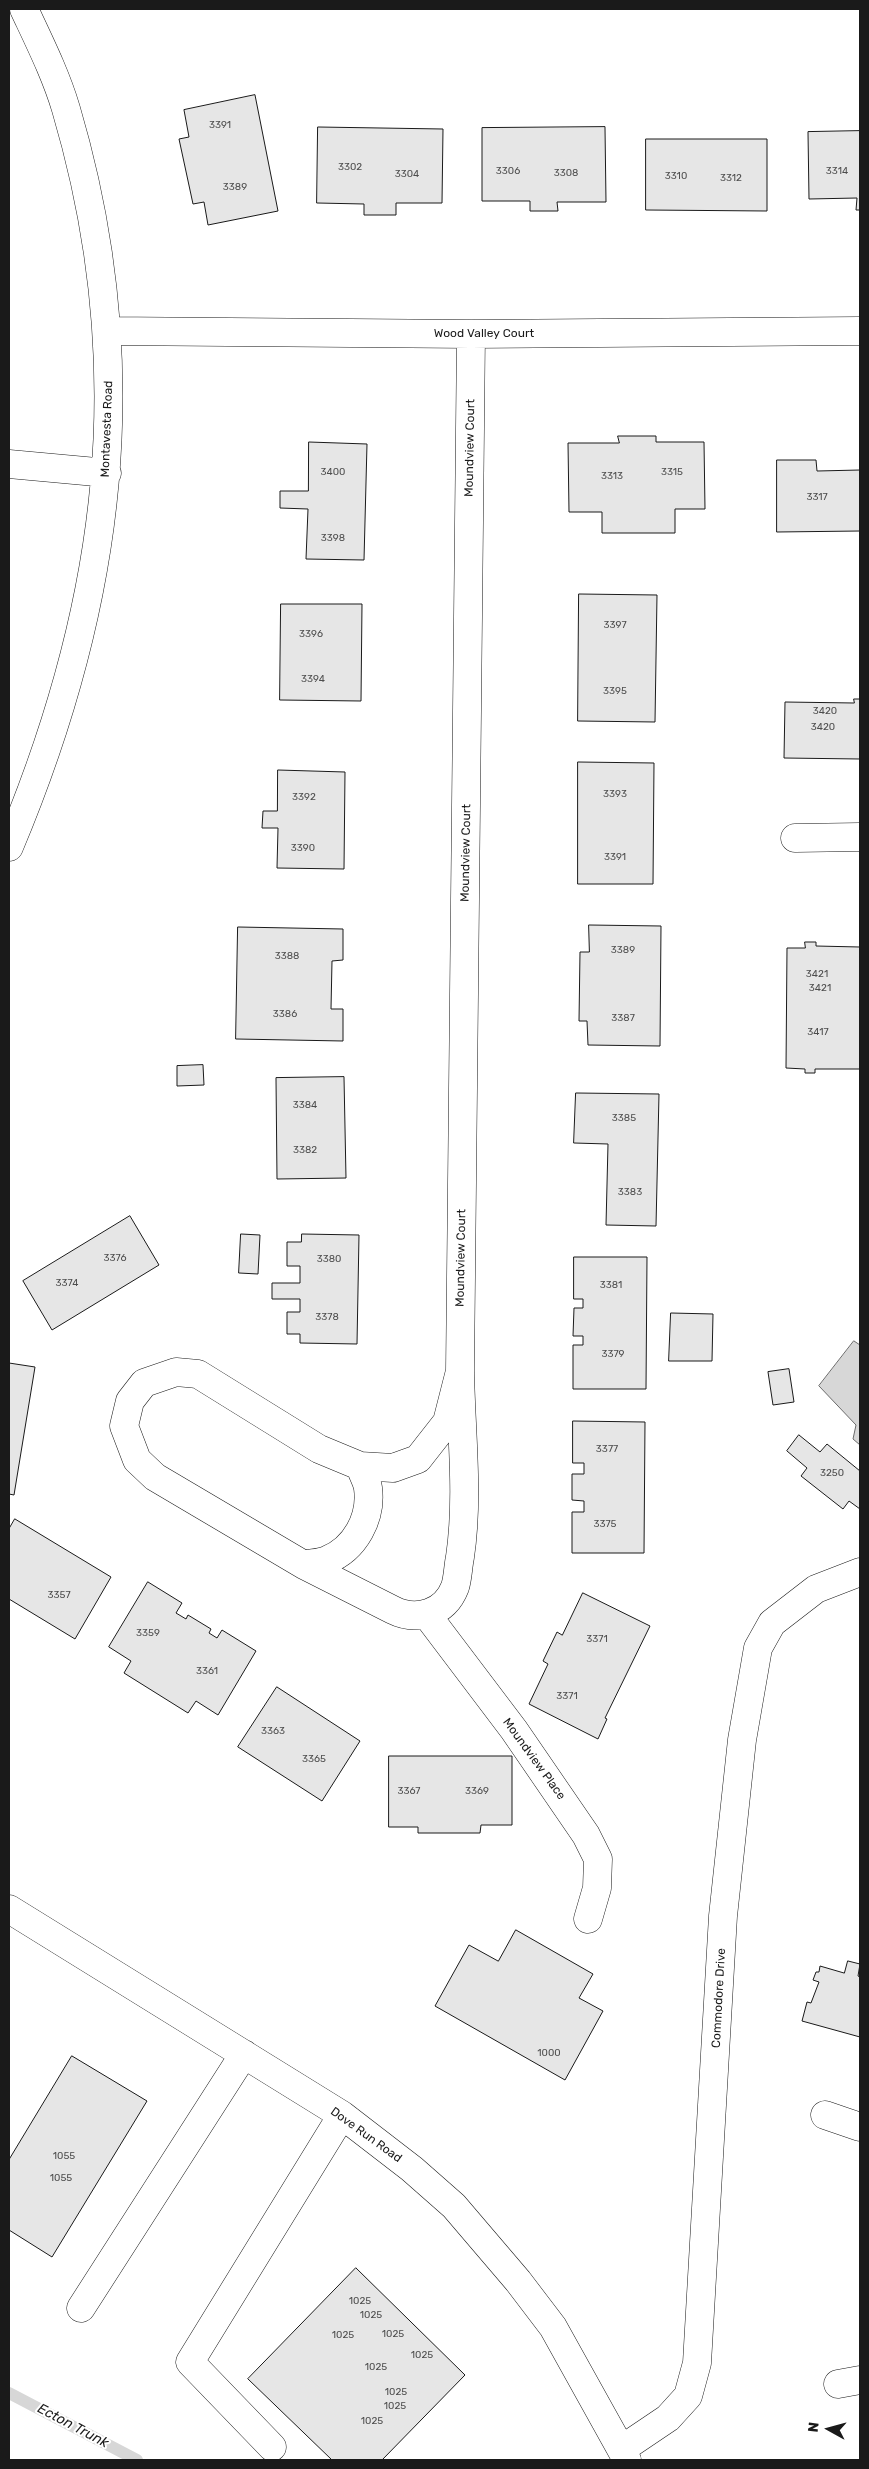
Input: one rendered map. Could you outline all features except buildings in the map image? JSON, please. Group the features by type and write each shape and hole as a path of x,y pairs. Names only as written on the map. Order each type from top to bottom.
{"street":[{"name":"Montavesta Road","path":"9,847 55,724 72,671 88,602 107,473 110,411 107,331 96,237 82,169 66,107 24,9"},
{"name":"Wood Valley Court","path":"107,331 471,334 860,331"},
{"name":"Moundview Court","path":"460,1371 447,1422 418,1459 393,1468 360,1466 319,1449 198,1374 176,1372 144,1383 130,1401 124,1426 137,1460 155,1477 304,1565 402,1615 427,1615 446,1604 455,1586 464,1518 460,1371 471,334"},
{"path":"9,464 107,473"},
{"path":"795,838 860,837"},
{"path":"304,1565 326,1561 346,1549 360,1532 368,1510 368,1487 360,1466"},
{"name":"Commodore Drive","path":"624,2454 668,2418 688,2396 697,2363 724,1916 742,1740 758,1648 772,1623 816,1589 860,1572"},
{"name":"Moundview Place","path":"427,1615 514,1730 586,1835 598,1859 596,1888 588,1919"},
{"name":"Dove Run Road","path":"9,1909 342,2115 412,2169 454,2206 518,2281 553,2327 624,2454"},
{"path":"81,2308 244,2054"},
{"path":"272,2447 190,2362 342,2115"},
{"path":"826,2115 860,2127"}],"shaded area":[{"path":"854,1341 860,1345 860,1445 853,1439 856,1425 819,1386"}],"waterway":[{"name":"Ecton Trunk","path":"9,2393 137,2460"}]}
